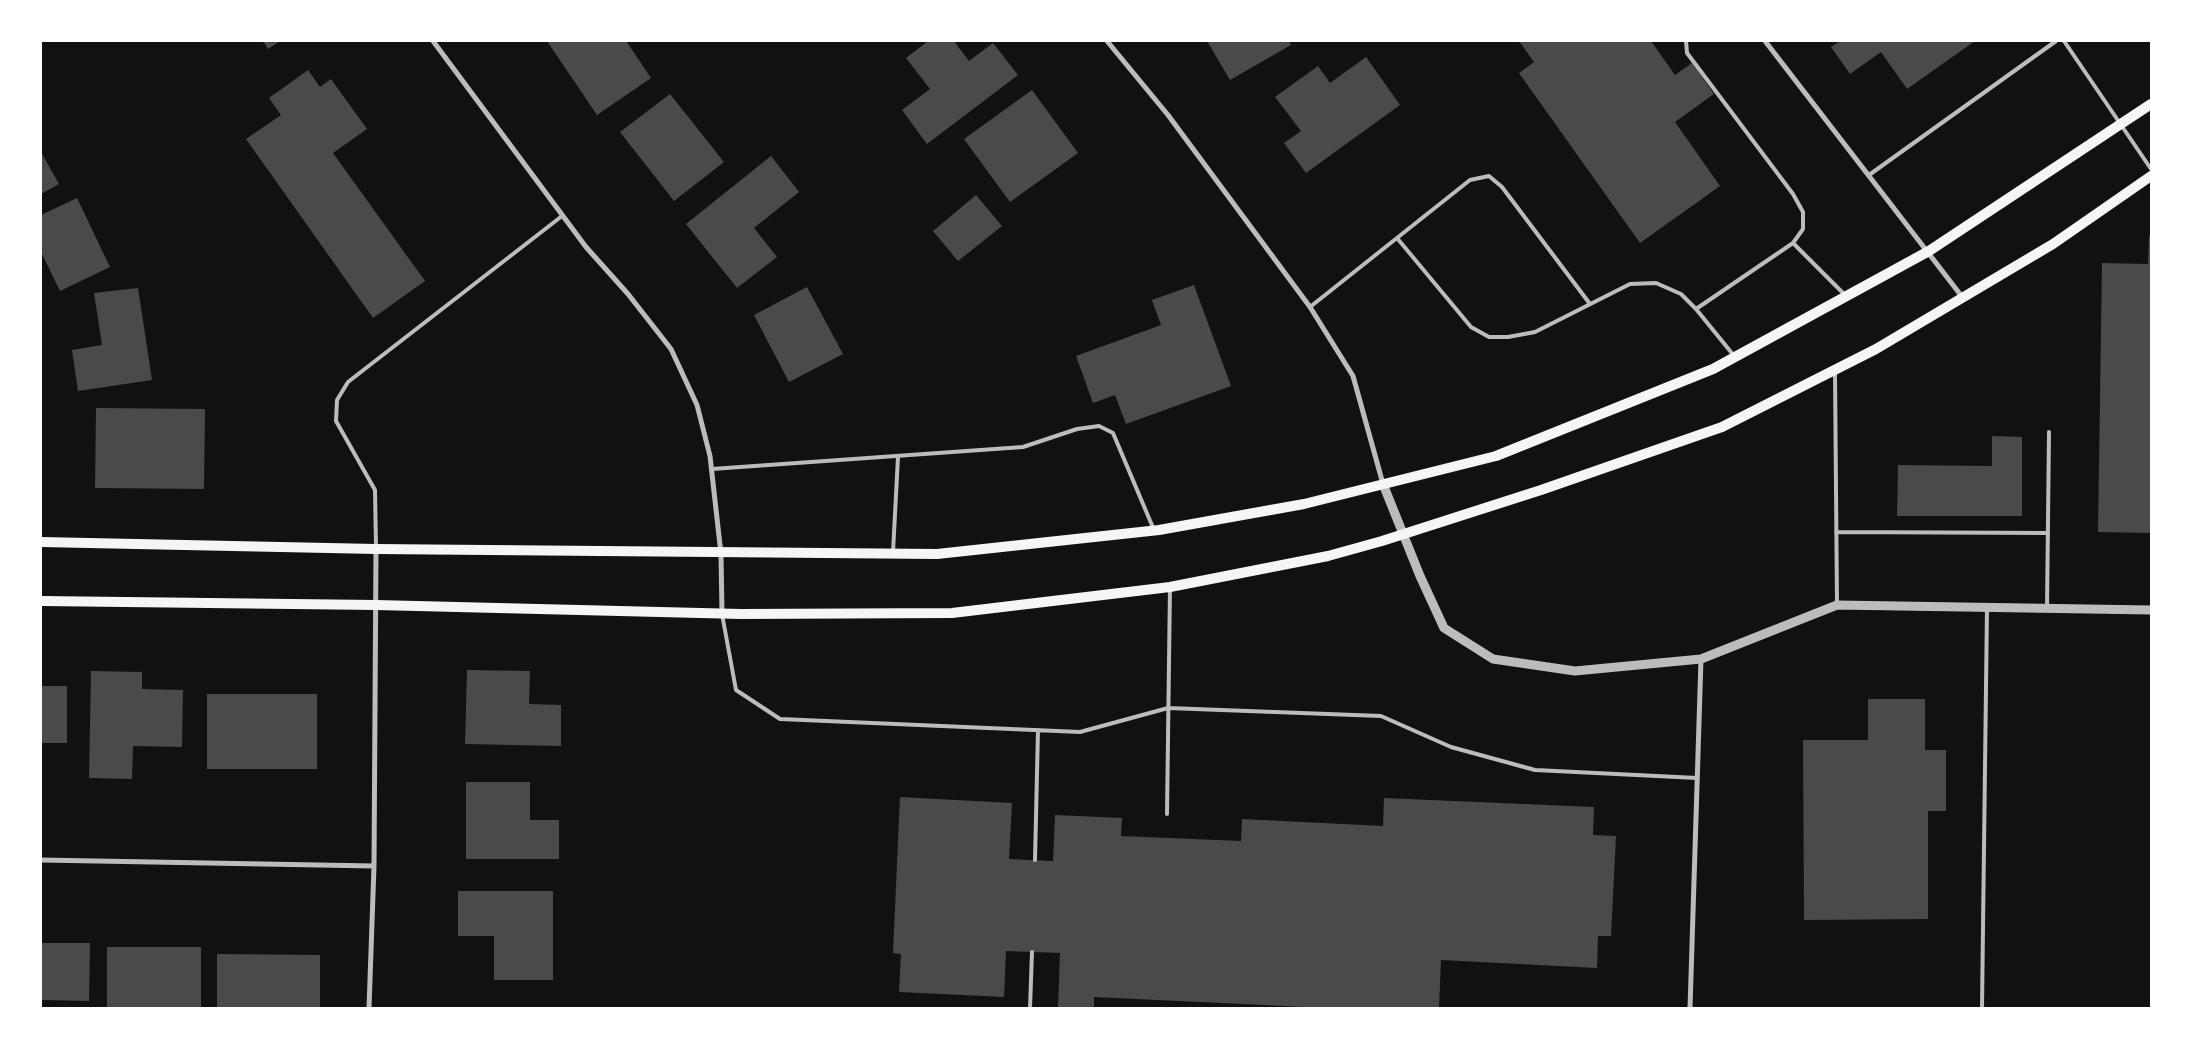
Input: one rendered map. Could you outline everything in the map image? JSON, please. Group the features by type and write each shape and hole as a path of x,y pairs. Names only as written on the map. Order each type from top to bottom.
{"main road":[{"path":"41,542 721,554 937,554 1154,530 1304,504 1496,456 1713,369 1929,251 2151,104"},
{"path":"41,601 376,605 722,613 952,613 1170,588 1328,556 1404,534 1541,490 1722,427 1876,349 2053,244 2151,176"}],"street":[{"path":"433,41 562,216 586,247 628,294 671,349 697,405 710,456 721,554 722,613"},
{"path":"1106,41 1168,115 1310,307 1353,376 1383,484 1444,628 1493,659 1575,671 1701,659 1837,605 2151,610"},
{"path":"1765,41 1929,251 1963,298"},
{"path":"369,1008 374,866 376,549"},
{"path":"1690,1008 1701,659"},
{"path":"41,860 374,866"}],"lane":[{"path":"1686,41 1687,52 1792,194 1803,212 1803,229 1793,243 1696,309"},
{"path":"1869,175 2056,41"},
{"path":"2064,41 2151,169"},
{"path":"1310,307 1470,180 1489,176 1502,187 1590,304"},
{"path":"376,549 375,490 336,421 337,400 348,382 562,216"},
{"path":"1397,238 1471,327 1488,337 1508,337 1535,332 1630,284 1656,283 1681,294 1696,309 1735,357"},
{"path":"1793,243 1846,296"},
{"path":"1835,370 1837,605"},
{"path":"712,469 1023,447 1076,429 1099,426 1114,433 1154,530"},
{"path":"2046,609 2049,432"},
{"path":"893,554 898,457"},
{"path":"1836,532 2048,533"},
{"path":"1167,814 1170,588"},
{"path":"1982,1008 1986,608"},
{"path":"722,613 736,690 780,719 1080,732 1168,708 1381,716 1451,747 1535,770 1698,778"},
{"path":"1035,860 1038,730"},
{"path":"1030,1008 1032,952"}],"building":[{"path":"263,41 280,41 268,49"},
{"path":"547,41 626,41 651,78 597,115"},
{"path":"928,41 954,41 969,61 993,43 1018,75 927,144 902,110 930,89 906,58"},
{"path":"1207,41 1289,41 1291,45 1230,80"},
{"path":"1519,41 1651,41 1675,75 1692,63 1714,94 1675,122 1720,186 1640,243 1519,73 1534,62"},
{"path":"1840,41 1975,41 1907,89 1881,52 1850,74 1831,47"},
{"path":"1366,57 1400,105 1306,173 1284,143 1301,131 1275,97 1318,66 1330,83"},
{"path":"308,70 320,87 331,79 367,129 333,153 425,281 373,318 246,139 281,115 269,98"},
{"path":"1032,90 1078,153 1010,202 964,139"},
{"path":"670,94 724,162 674,201 620,132"},
{"path":"41,152 59,184 41,194"},
{"path":"771,156 799,192 754,228 777,257 737,288 686,224"},
{"path":"976,195 1002,226 958,261 933,231"},
{"path":"77,198 110,267 60,291 41,252 41,215"},
{"path":"2149,236 2151,236 2151,533 2098,532 2102,263 2148,264"},
{"path":"1194,285 1231,386 1126,424 1115,395 1093,403 1076,356 1161,325 1152,300"},
{"path":"807,287 843,354 789,382 754,315"},
{"path":"138,288 152,380 78,391 72,350 102,345 94,293"},
{"path":"96,408 205,409 204,489 95,488"},
{"path":"1992,436 2022,437 2022,516 1897,516 1898,465 1992,466"},
{"path":"467,670 530,671 529,704 561,705 561,746 465,744"},
{"path":"91,671 142,672 142,689 183,690 182,747 133,746 132,779 89,778"},
{"path":"41,686 67,686 67,743 41,743"},
{"path":"207,694 317,694 317,769 207,769"},
{"path":"1868,699 1925,699 1925,750 1946,750 1946,811 1928,811 1928,919 1804,920 1803,740 1868,740"},
{"path":"466,782 530,782 530,820 559,820 559,859 466,859"},
{"path":"900,797 1012,803 1009,859 1053,861 1055,815 1122,818 1121,836 1241,841 1242,819 1383,826 1384,798 1594,807 1593,835 1616,836 1611,936 1598,936 1597,968 1441,960 1439,1008 1327,1008 1094,997 1094,1008 1058,1008 1060,953 1006,951 1004,997 899,992 901,954 893,953"},
{"path":"458,891 553,891 553,980 494,980 494,936 458,936"},
{"path":"41,943 90,943 89,1001 41,1000"},
{"path":"107,947 201,947 201,1008 107,1008"},
{"path":"217,954 320,955 320,1008 217,1008"}]}
